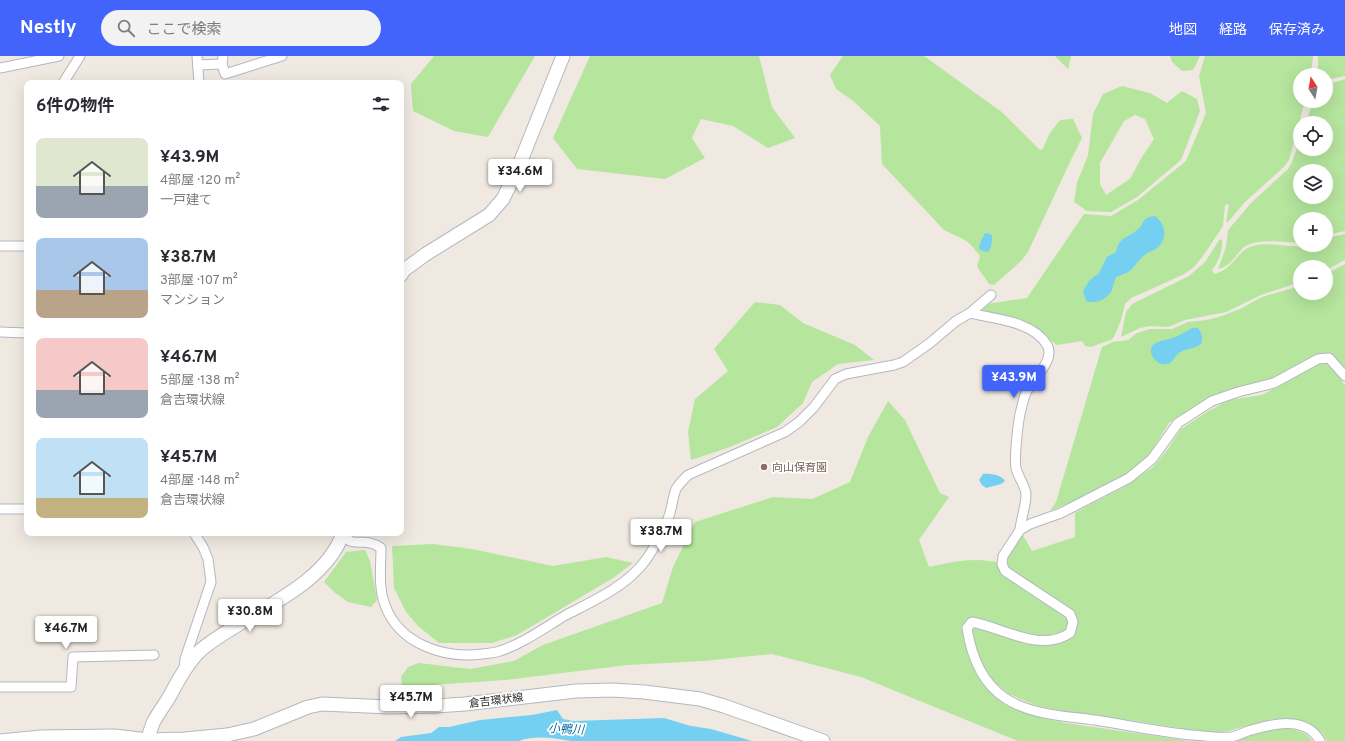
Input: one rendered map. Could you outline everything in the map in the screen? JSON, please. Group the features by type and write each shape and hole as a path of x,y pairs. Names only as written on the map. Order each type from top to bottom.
{"main road":[{"path":"404,270 426,254 489,215 503,199 518,168 563,56"},
{"path":"148,740 153,723 184,672 201,650 293,591 308,579 321,567 337,548 342,536"},
{"name":"倉吉環状線","path":"0,741 41,737 114,736 148,740 185,739 254,729 308,707 322,704 389,707 436,706 576,691 612,690 644,692 700,699 823,741"}],"street":[{"path":"0,68 60,56"},
{"path":"65,80 80,56"},
{"path":"199,80 198,60 222,60 226,74 282,56"},
{"path":"0,246 24,246"},
{"path":"345,536 352,542 368,542 376,544 381,548 381,588 384,603 389,615 401,630 413,640 437,651 455,655 498,652 519,644 627,579 645,561 668,520 677,488 688,475 785,432 799,422 814,407 835,379 846,374 903,362 970,313 991,295"},
{"path":"970,313 1005,320 1023,326 1041,337 1048,346 1049,357 1038,376 1026,392 1019,420 1016,468 1026,493 1020,530"},
{"path":"0,332 24,333"},
{"path":"1320,741 1308,728 1296,723 1278,724 1232,737 1212,737 1164,732 1060,716 1015,704 1003,697 990,684 978,667 969,644 967,628 972,622 987,624 1027,639 1045,641 1061,639 1066,636 1070,633 1073,622 1070,614 1005,571 1002,564 1003,556 1020,530 1030,524 1061,513 1129,478 1152,459 1178,423 1212,401 1238,392 1274,383 1318,359 1329,358 1345,376"},
{"path":"0,509 24,509"},
{"path":"184,672 185,659 211,582 208,559 196,536"},
{"path":"0,687 71,687 73,657 154,655"}],"green space":[{"path":"434,56 535,56 488,137 454,131 413,111 411,84"},
{"path":"590,56 759,56 772,107 795,138 768,148 733,126 701,119 692,138 705,158 665,179 577,169 553,138"},
{"path":"843,56 924,56 1003,113 1039,149 1042,150 1050,133 1060,120 1073,119 1082,138 1028,252 1021,261 994,285 989,284 977,266 980,256 971,245 965,240 944,230 882,164 880,126 852,100 836,89 830,75"},
{"path":"1055,56 1071,56 1068,69"},
{"path":"1170,56 1200,56 1193,70 1182,71 1172,62"},
{"path":"1205,56 1313,56 1312,68 1293,68 1293,108 1303,108 1301,116 1293,116 1293,145 1289,160 1285,166 1245,202 1228,222 1226,222 1229,204 1225,205 1223,226 1194,267 1184,274 1131,298 1125,304 1121,320 1114,337 1111,340 1091,347 1085,346 1082,341 1057,345 1047,338 984,313 983,307 987,304 1027,298 1084,214 1111,216 1138,200 1186,161 1206,113 1199,76"},
{"path":"1318,56 1345,56 1345,76 1333,79 1333,68 1318,68"},
{"path":"1345,79 1345,231 1333,234 1333,212 1293,212 1293,243 1271,241 1249,244 1244,247 1230,263 1223,268 1218,269 1226,247 1228,230 1251,203 1288,169 1294,156 1333,156 1333,116 1308,116 1311,108 1333,108 1333,83"},
{"path":"1122,86 1150,93 1167,103 1182,91 1197,99 1200,111 1181,160 1137,197 1111,212 1087,211 1074,202 1077,183 1088,155 1093,114 1103,94","holes":["1135,115 1145,119 1154,139 1130,179 1106,195 1100,184 1100,163 1124,121"]},
{"path":"1345,234 1345,260 1333,266 1333,260 1293,260 1293,284 1261,295 1226,312 1185,320 1168,327 1151,326 1140,328 1121,337 1126,312 1132,304 1189,276 1205,262 1220,239 1222,240 1221,252 1217,263 1212,270 1215,274 1230,266 1242,252 1252,246 1266,244 1293,246 1293,252 1333,252 1333,237"},
{"path":"1345,264 1345,370 1334,356 1325,353 1305,361 1270,381 1225,391 1169,423 1151,452 1141,463 1127,473 1083,497 1050,511 1056,502 1102,347 1113,342 1128,340 1137,333 1150,329 1172,329 1188,322 1207,320 1222,316 1240,309 1262,297 1293,288 1293,300 1333,300 1333,270"},
{"path":"755,302 780,305 803,323 855,345 874,360 838,364 812,382 803,403 777,427 730,447 691,460 688,432 695,399 728,371 714,349"},
{"path":"1322,362 1330,364 1333,367 1345,385 1345,741 1327,741 1322,733 1311,725 1290,719 1273,719 1228,731 1211,733 1136,721 1077,714 1038,706 1009,694 999,686 978,667 970,648 974,669 984,685 1004,704 1043,718 1066,723 1190,741 1018,741 861,677 772,654 703,661 627,665 505,680 402,687 401,677 408,667 419,663 470,669 514,661 543,645 662,603 673,567 695,522 773,497 812,499 850,482 868,437 888,401 905,420 940,493 949,497 919,540 929,567 975,560 984,560 1002,564 1020,530 1032,551 1075,537 1075,513 1124,487 1153,467 1181,429 1229,400 1262,395"},
{"path":"433,544 472,549 553,566 606,557 633,563 613,578 517,635 492,643 439,643 418,626 406,612 394,588 392,546"},
{"path":"365,550 370,561 377,600 371,607 348,602 334,592 324,582 346,552"},
{"path":"1282,728 1303,733 1312,741 1229,741 1275,729"}],"water":[{"path":"1155,216 1162,223 1163,227 1164,236 1161,244 1156,249 1144,256 1130,270 1116,277 1111,292 1106,298 1096,302 1086,301 1083,291 1089,281 1099,273 1107,257 1116,252 1122,240 1138,229 1145,219"},
{"path":"985,233 992,235 992,242 988,252 980,250 979,246"},
{"path":"1192,328 1198,328 1202,338 1201,344 1180,352 1171,362 1167,364 1159,363 1153,358 1151,350 1154,344 1170,339"},
{"path":"983,474 996,475 1005,481 1001,484 986,488 979,480"},
{"name":"小鴨川","path":"557,710 563,719 574,721 664,718 691,726 711,729 752,741 571,741 551,738 531,738 519,741 395,741 401,737 431,733 439,727 449,727 480,720 532,715"}],"place":[{"name":"向山保育園","path":"764,467"}]}
